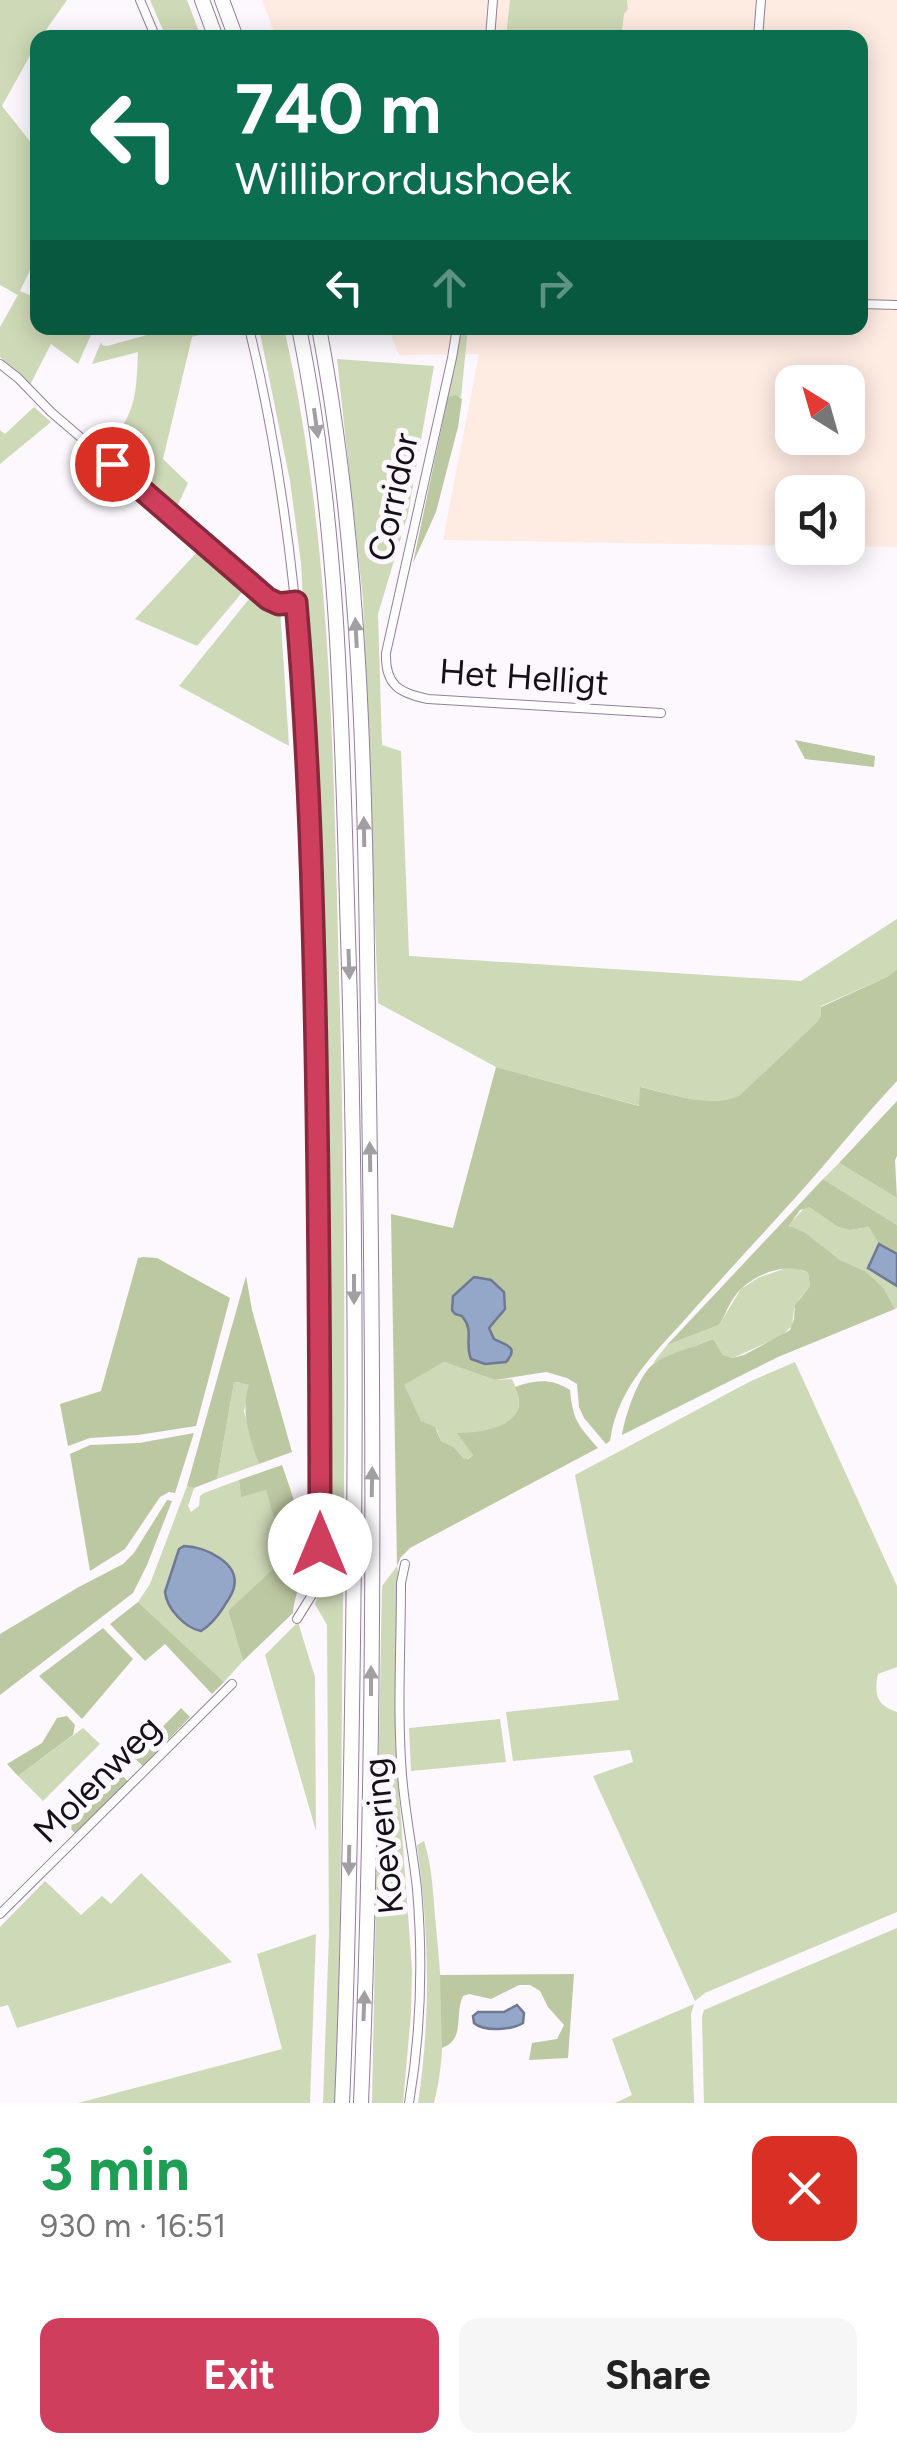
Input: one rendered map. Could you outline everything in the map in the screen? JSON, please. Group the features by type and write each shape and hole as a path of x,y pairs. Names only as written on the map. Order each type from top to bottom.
{"highway":[{"path":"202,0 213,30"},
{"path":"222,0 233,30"},
{"path":"300,335 322,463 334,586 354,1146 354,1622 342,2103"},
{"path":"320,335 340,450 353,580 368,985 373,1391 370,1804 361,2103"}],"street":[{"path":"140,0 153,30"},
{"path":"491,30 493,0"},
{"path":"759,30 761,0"},
{"path":"868,304 897,305"},
{"path":"250,335 278,470 296,602 308,763 321,1351 320,1572 308,1603 296,1618"},
{"name":"Corridor","path":"390,678 386,652 456,335"},
{"path":"0,364 268,599 279,604 296,602"},
{"name":"Het Helligt","path":"390,678 401,691 428,699 661,713"},
{"name":"Koevering","path":"405,1564 401,1583 402,1770 420,1931 419,2022 409,2103"},
{"name":"Molenweg","path":"0,1914 232,1684"}],"shaded area":[{"path":"262,0 897,0 897,547 865,546 865,475 775,475 775,546 443,540 479,354 399,355 391,335 868,335 868,30 273,30"}],"green space":[{"path":"0,0 67,0 46,30 30,30 30,56 2,106 30,141 30,270 20,291 30,295 30,335 91,335 78,364 51,344 30,385 0,357 0,327 18,295 0,285"},
{"path":"150,0 187,0 198,30 163,30"},
{"path":"510,0 627,0 622,30 507,30"},
{"path":"147,335 199,335 192,337 163,459 188,483 175,511 104,450 123,426 132,405 138,352 92,364 101,342 107,346"},
{"path":"260,335 285,335 301,412 322,582 333,754 344,1352 335,2103 323,2103 329,1934 327,1625 315,1604 324,1576 325,1552 320,930 301,563 290,481"},
{"path":"461,335 467,335 461,397 448,397"},
{"path":"337,359 434,366 408,514 378,614 382,745 401,751 409,956 801,981 897,919 897,969 821,1006 817,1022 736,1099 702,1101 641,1087 640,1106 496,1067 378,1003 363,599"},
{"path":"456,395 462,399 458,427 436,512 413,563 448,397"},
{"path":"34,407 51,422 0,464 0,430 5,434"},
{"path":"199,550 246,588 197,646 135,619"},
{"path":"253,594 265,604 280,608 289,746 179,686"},
{"path":"795,740 875,756 874,767 805,759"},
{"path":"897,969 897,1081 642,1368 622,1402 610,1441 606,1444 584,1418 577,1384 546,1372 495,1380 444,1362 404,1385 421,1421 435,1427 441,1441 454,1447 464,1459 473,1455 457,1433 503,1425 518,1410 515,1387 536,1382 556,1383 570,1390 578,1422 598,1448 410,1548 397,1566 391,1214 453,1228 496,1067 639,1106 640,1087 691,1099 730,1099 740,1095 817,1022 821,1007","holes":["474,1277 491,1280 499,1318 489,1328 497,1340 510,1346 469,1353 470,1328 461,1316 462,1291"]},
{"path":"897,1101 895,1160 897,1198 839,1163"},
{"path":"839,1163 897,1198 897,1225 823,1179"},
{"path":"823,1179 897,1225 897,1254 879,1244 869,1227 838,1227 809,1207 800,1210 789,1226 806,1233 840,1260 865,1271 883,1287 895,1309 778,1357 622,1435 639,1384 656,1362 710,1340 714,1340 723,1355 733,1358 790,1330 795,1305 810,1286 808,1273 790,1268 769,1272 749,1282 735,1296 719,1325 667,1345"},
{"path":"805,1207 838,1227 870,1227 879,1244 868,1268 897,1286 897,1308 883,1287 865,1271 840,1260 806,1233 790,1228"},
{"path":"138,1258 157,1258 230,1298 196,1426 90,1438 68,1446 60,1404 101,1391"},
{"path":"786,1268 808,1273 810,1286 794,1309 792,1326 781,1336 733,1358 723,1355 714,1340 710,1340 653,1363 667,1345 719,1325 741,1289"},
{"path":"246,1276 292,1452 259,1464 246,1415 249,1385 234,1383 217,1479 194,1488 187,1486"},
{"path":"444,1362 495,1380 512,1379 518,1394 519,1406 508,1422 489,1431 458,1434 472,1452 467,1459 441,1441 437,1430 416,1415 403,1385"},
{"path":"795,1362 897,1586 897,1667 878,1674 876,1687 881,1702 897,1712 897,1912 705,1993 695,2001 593,1776 633,1762 630,1750 513,1761 506,1712 619,1700 575,1475 751,1381"},
{"path":"234,1383 250,1385 244,1411 259,1464 217,1479"},
{"path":"194,1433 175,1493 160,1497 125,1549 90,1571 70,1454 90,1445 139,1443"},
{"path":"282,1465 301,1532 302,1574 293,1613 243,1661 228,1611 285,1558 266,1490 241,1497 239,1480"},
{"path":"239,1480 241,1496 266,1489 286,1559 228,1611 243,1661 224,1682 138,1602 150,1584 187,1486 194,1488 188,1506 191,1512 199,1506 204,1493","holes":["179,1549 229,1567 233,1582 226,1604 211,1624 192,1629 171,1608 165,1592"]},
{"path":"167,1500 172,1501 133,1593 0,1695 0,1634 123,1564"},
{"path":"397,1566 401,1583 395,1738 412,1969 411,2013 403,2103 372,2103 382,1586"},
{"path":"138,1602 224,1682 212,1694 165,1644 145,1661 110,1624"},
{"path":"297,1619 315,1677 316,1831 265,1655"},
{"path":"103,1628 133,1659 82,1719 39,1676"},
{"path":"181,1708 190,1717 143,1766 133,1757"},
{"path":"67,1716 75,1725 73,1735 18,1776 7,1764 42,1743 57,1718"},
{"path":"500,1719 506,1762 411,1771 409,1728"},
{"path":"83,1728 100,1744 43,1801 18,1776"},
{"path":"118,1772 128,1781 76,1834 66,1824"},
{"path":"424,1841 432,1883 442,2015 434,2103 418,2103 427,1974 417,1845"},
{"path":"141,1873 232,1962 17,2028 8,2005 0,2007 0,1927 45,1881 81,1915 102,1896 111,1904"},
{"path":"897,1928 897,2103 704,2103 704,2010"},
{"path":"316,1934 310,2103 78,2103 282,2049 257,1954"},
{"path":"574,1974 568,2058 529,2060 532,2043 557,2039 564,2025 540,1991 530,1985 519,1985 491,1999 463,1996 457,2033 442,2048 440,1975"},
{"path":"694,2004 694,2103 615,2103 632,2095 612,2039"}],"water":[{"path":"879,1244 897,1254 897,1286 868,1268"},
{"path":"474,1277 491,1280 504,1292 505,1309 489,1328 494,1339 511,1349 506,1362 485,1364 471,1359 468,1327 462,1316 452,1310 453,1296"},
{"path":"184,1546 219,1558 232,1570 234,1578 228,1600 201,1631 178,1617 165,1592 179,1549"},
{"path":"517,2005 524,2013 523,2023 491,2029 474,2023 473,2016 478,2012 504,2012"}],"route":[{"path":"112,464 268,599 279,604 296,602 308,763 314,926 320,1545"}]}
